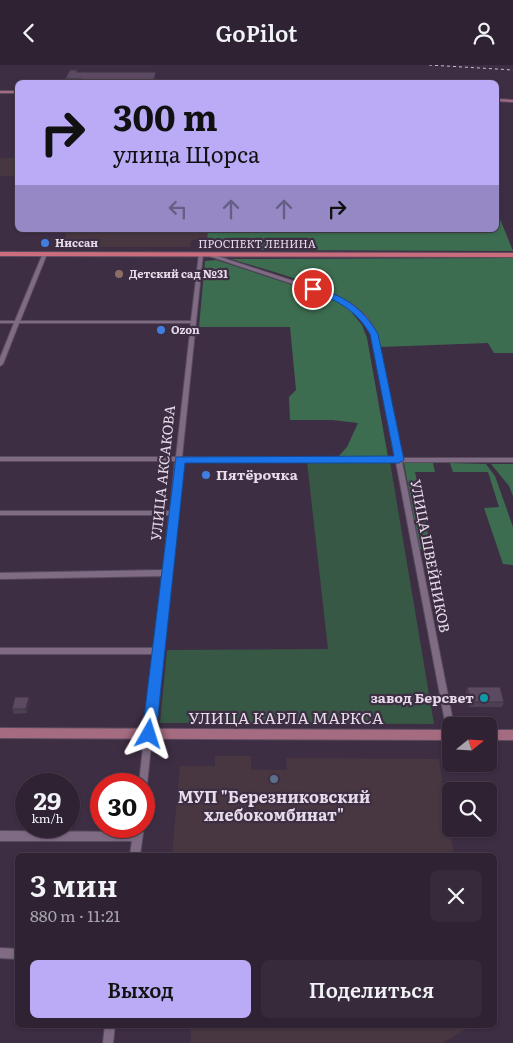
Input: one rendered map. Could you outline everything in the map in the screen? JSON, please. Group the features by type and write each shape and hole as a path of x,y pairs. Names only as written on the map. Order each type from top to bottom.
{"main road":[{"path":"0,92 15,92"},
{"path":"499,100 513,101"},
{"name":"ПРОСПЕКТ ЛЕНИНА","path":"0,254 513,255"},
{"name":"УЛИЦА КАРЛА МАРКСА","path":"0,733 442,734"},
{"path":"498,735 513,735"}],"street":[{"path":"0,364 45,254"},
{"name":"УЛИЦА АКСАКОВА","path":"144,773 180,459 200,254"},
{"name":"УЛИЦА ШВЕЙНИКОВ","path":"208,254 330,295 350,305 365,318 374,334 448,717"},
{"path":"0,322 194,322"},
{"path":"0,459 513,460"},
{"path":"0,513 173,513"},
{"path":"0,576 166,573"},
{"path":"0,651 158,651"},
{"path":"0,836 90,837"},
{"path":"135,853 138,838"},
{"path":"0,953 15,953"},
{"path":"108,1043 110,1028"}],"shaded area":[{"path":"0,158 15,158 15,176 0,176"},
{"path":"67,232 210,232 209,239 192,240 190,247 61,247"},
{"path":"215,756 251,756 251,770 287,770 286,758 439,759 443,782 442,837 451,837 454,853 172,853 180,766 215,766"},
{"path":"191,1028 468,1028 442,1043 191,1043"}],"green space":[{"path":"499,218 513,251 234,250 227,241 207,241 208,232 499,232"},
{"path":"513,258 513,353 494,353 488,343 380,347 372,325 360,312 345,301 307,283 231,259"},
{"path":"216,260 326,296 348,308 362,325 367,338 388,457 338,457 347,447 358,423 332,420 290,420 289,397 296,390 290,327 199,327 205,261"},
{"path":"307,462 390,462 434,724 160,723 167,650 328,649"},
{"path":"404,463 433,463 435,472 415,472 431,549 420,549"},
{"path":"450,463 486,464 495,476 513,527 513,565 503,564 484,508 499,507 488,472 453,472"},
{"path":"491,464 513,464 513,496 509,486"}],"building":[{"path":"70,70 78,70 76,72 156,72 154,80 65,79"},
{"name":"завод Берсвет","path":"467,687 500,687 504,702 471,702"},
{"path":"15,697 29,697 26,709 12,709"}],"railway":[{"path":"429,65 513,70"}],"place":[{"name":"Ниссан","path":"45,243"},
{"name":"Детский сад №31","path":"119,274"},
{"name":"Ozon","path":"161,330"},
{"name":"Пятёрочка","path":"206,475"},
{"name":"завод Берсвет","path":"484,698"},
{"name":"МУП \"Березниковский хлебокомбинат\"","path":"274,779"}],"route":[{"path":"149,734 180,459 399,460 374,334 365,318 350,305 313,289"}]}
